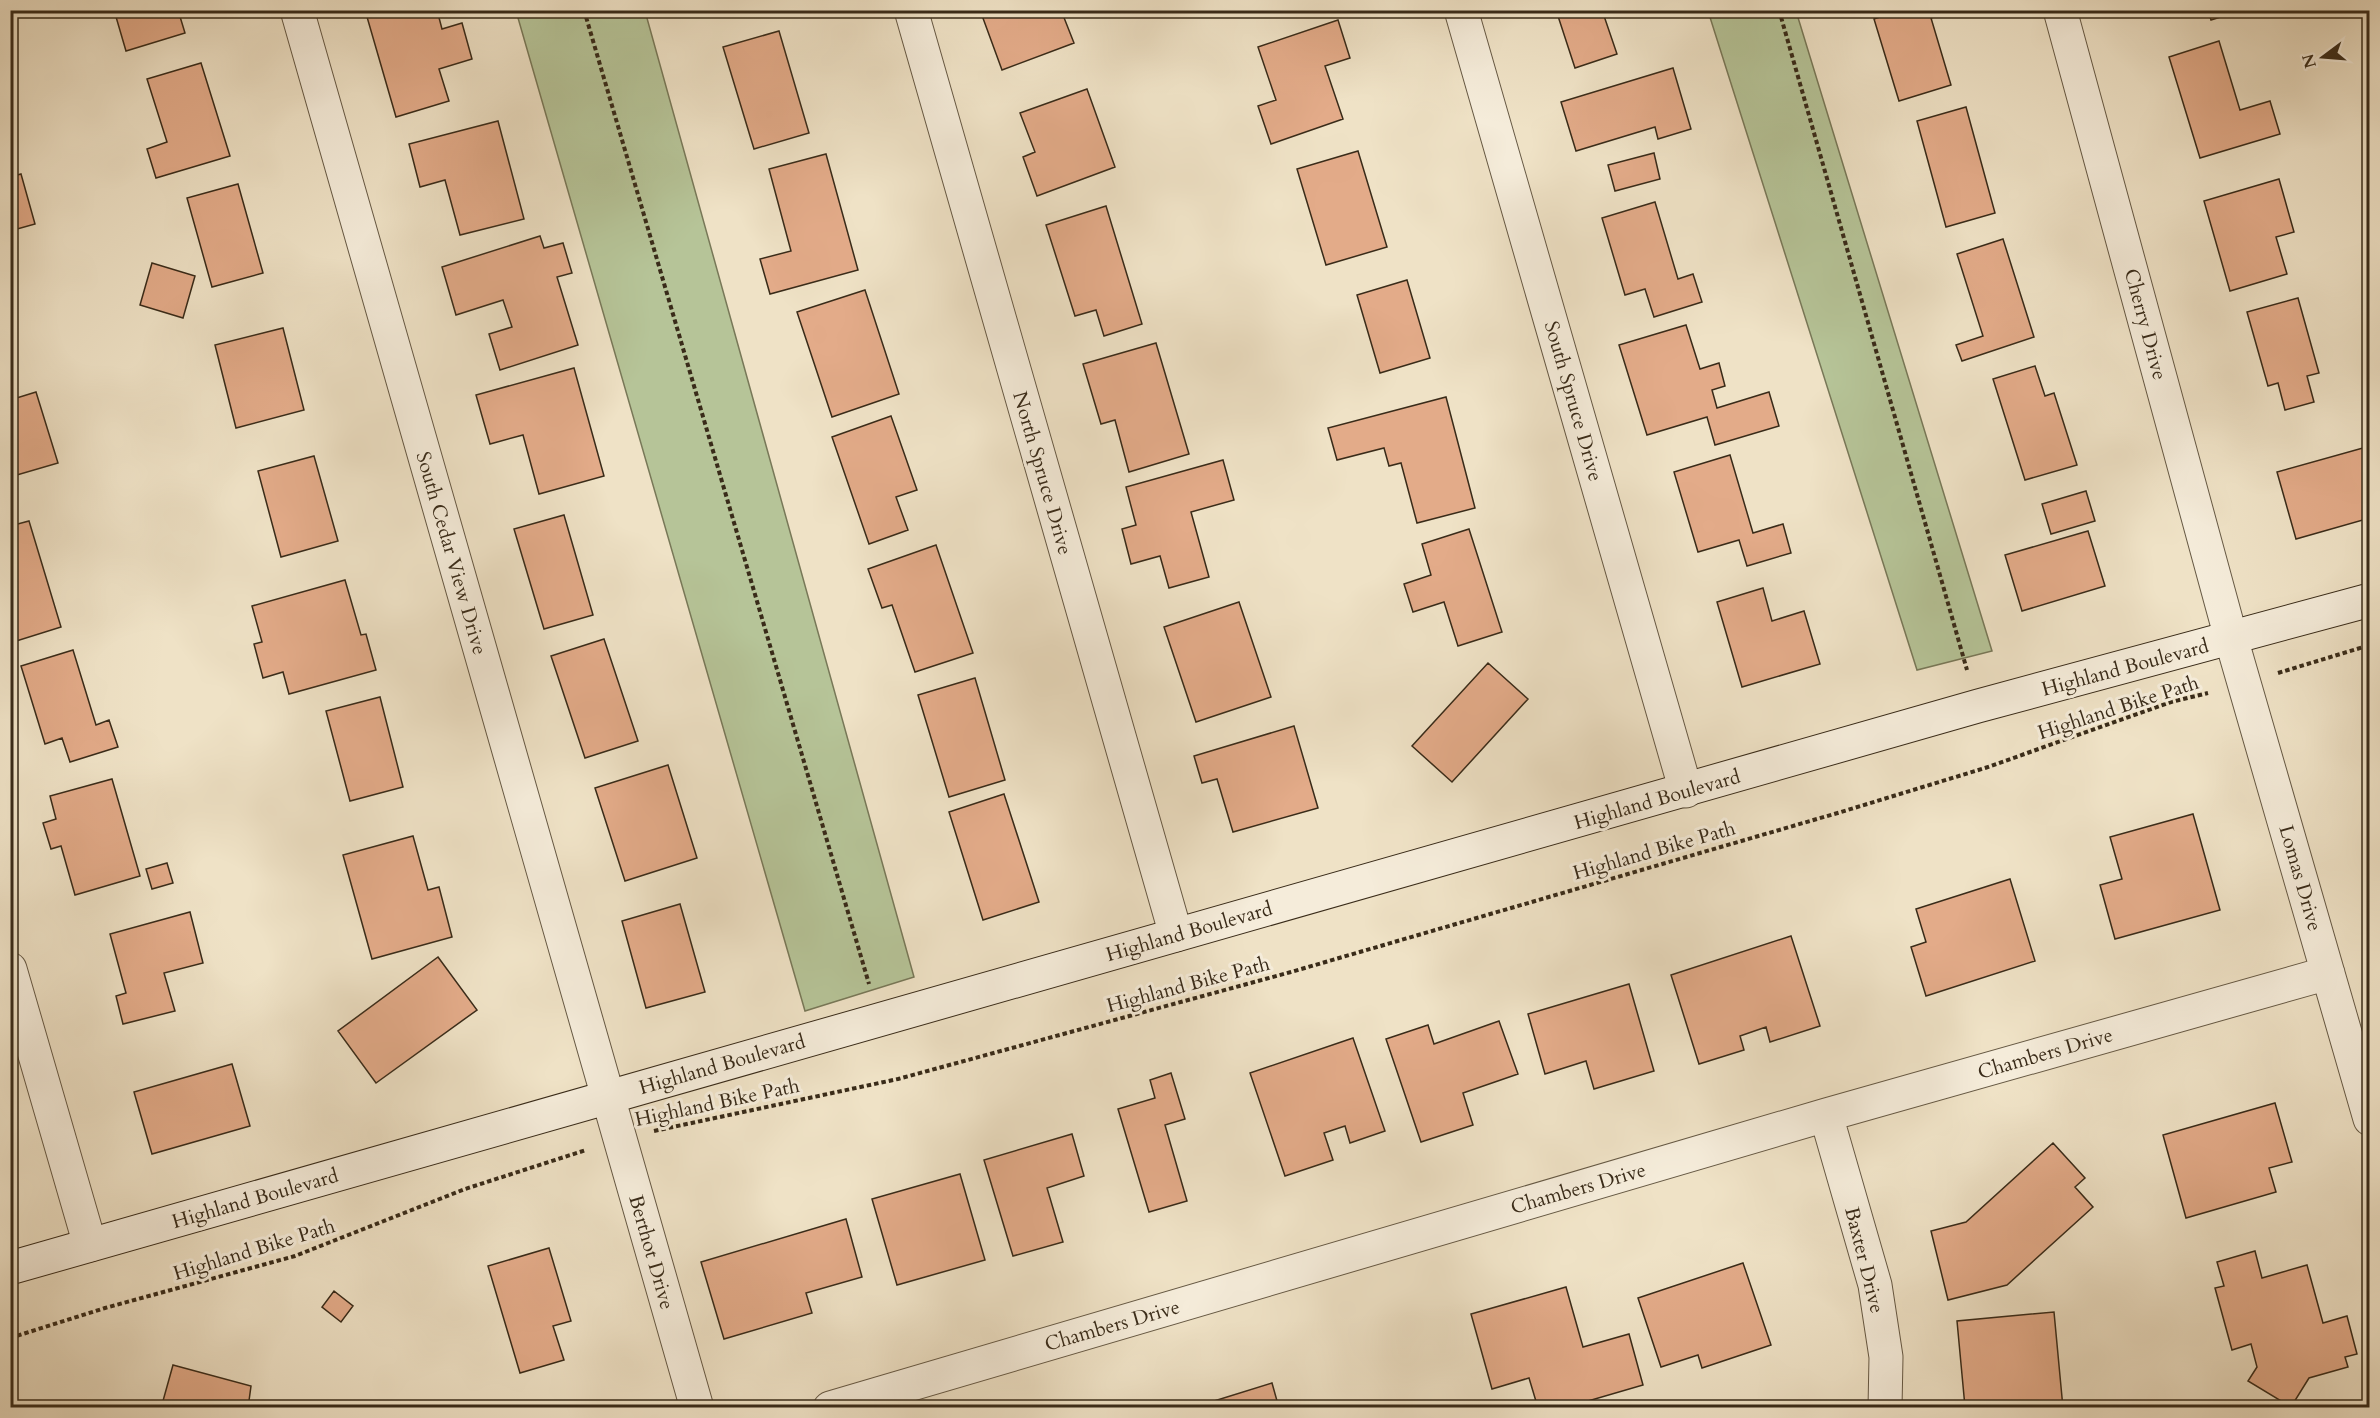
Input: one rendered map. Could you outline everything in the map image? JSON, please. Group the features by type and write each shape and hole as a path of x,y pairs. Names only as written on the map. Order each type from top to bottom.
{"street":[{"name":"South Cedar View Drive","path":"297,10 607,1096"},
{"name":"North Spruce Drive","path":"911,10 1176,935"},
{"name":"South Spruce Drive","path":"1461,10 1686,790"},
{"name":"Cherry Drive","path":"2060,10 2231,638"},
{"name":"Highland Boulevard","path":"10,1268 1978,706 2370,600"},
{"name":"Lomas Drive","path":"2231,638 2370,1119"},
{"path":"10,969 90,1245"},
{"name":"Chambers Drive","path":"830,1407 1826,1114 2328,974"},
{"name":"Berthot Drive","path":"607,1096 697,1407"},
{"name":"Baxter Drive","path":"1826,1114 1875,1286 1887,1358 1885,1407"}],"path":[{"path":"584,10 879,1019"},
{"path":"1779,10 1978,706"},
{"name":"Highland Bike Path","path":"10,1338 105,1308 295,1256 465,1189 620,1139 898,1078 1291,972 1841,812 1984,768 2171,702 2244,683 2370,645"}],"green space":[{"path":"516,11 645,11 914,977 805,1011"},
{"path":"1708,11 1796,11 1992,651 1917,670"}],"building":[{"path":"114,10 178,10 185,33 126,51"},
{"path":"365,10 437,10 442,29 462,23 472,59 439,69 449,101 396,117"},
{"path":"706,10 727,10 708,15"},
{"path":"980,10 1061,10 1074,43 1002,70"},
{"path":"1556,10 1602,10 1617,54 1575,68"},
{"path":"1888,10 1943,10 1944,14 1931,18 1951,85 1899,101 1874,19 1889,14"},
{"path":"2208,10 2243,10 2211,20"},
{"path":"1338,20 1350,58 1325,66 1343,119 1271,144 1258,106 1276,100 1258,47"},
{"path":"779,31 809,133 754,149 723,47"},
{"path":"2219,41 2240,110 2270,101 2280,134 2200,158 2169,57"},
{"path":"201,63 230,156 156,178 147,149 167,142 147,79"},
{"path":"1673,68 1691,129 1658,139 1655,127 1576,151 1561,102"},
{"path":"1087,89 1115,167 1037,196 1023,157 1035,152 1020,113"},
{"path":"1966,107 1995,213 1946,227 1917,121"},
{"path":"498,121 524,219 460,235 445,180 420,187 409,144"},
{"path":"1358,151 1387,247 1326,265 1297,169"},
{"path":"1654,153 1660,179 1615,191 1608,165"},
{"path":"826,154 858,270 770,294 760,259 791,251 769,169"},
{"path":"21,174 35,224 10,231 10,177"},
{"path":"2279,179 2294,232 2276,237 2287,274 2230,291 2204,201"},
{"path":"238,184 263,273 212,287 187,198"},
{"path":"1655,202 1678,279 1693,274 1702,302 1654,317 1645,289 1625,295 1602,218"},
{"path":"1106,206 1142,324 1104,336 1096,310 1075,316 1046,225"},
{"path":"540,236 544,248 563,243 572,273 557,277 578,345 500,370 489,334 512,327 503,300 456,315 442,267"},
{"path":"2003,239 2034,337 1962,361 1956,345 1983,336 1957,254"},
{"path":"152,263 195,276 183,318 140,305"},
{"path":"1407,280 1430,358 1380,373 1357,295"},
{"path":"865,290 899,394 832,417 797,312"},
{"path":"2298,298 2319,373 2307,376 2314,402 2285,410 2278,383 2268,386 2247,312"},
{"path":"1686,325 1700,369 1719,363 1725,386 1712,390 1717,408 1769,392 1779,426 1715,445 1707,417 1647,435 1619,345"},
{"path":"283,328 304,410 236,428 215,345"},
{"path":"1156,343 1189,454 1129,472 1115,420 1101,424 1083,364"},
{"path":"2035,366 2045,396 2054,393 2077,465 2025,480 1993,379"},
{"path":"574,368 604,476 539,494 523,435 490,444 476,395"},
{"path":"36,392 58,463 10,477 10,400"},
{"path":"1446,397 1475,508 1417,523 1401,463 1389,466 1384,448 1337,460 1328,428"},
{"path":"891,416 917,490 896,497 908,530 869,544 832,437"},
{"path":"2370,446 2370,518 2296,539 2277,472"},
{"path":"1730,455 1753,533 1783,524 1791,553 1747,566 1739,540 1698,552 1674,472"},
{"path":"314,456 338,541 281,557 258,471"},
{"path":"1223,460 1234,500 1191,512 1209,577 1169,588 1160,556 1131,564 1122,529 1136,525 1126,487"},
{"path":"2086,491 2095,521 2051,534 2042,504"},
{"path":"564,515 593,615 544,629 514,529"},
{"path":"29,521 61,627 10,643 10,526"},
{"path":"1469,529 1502,632 1458,646 1444,602 1413,612 1404,584 1431,575 1422,544"},
{"path":"2088,531 2105,586 2022,611 2005,555"},
{"path":"936,545 973,653 915,672 892,605 882,608 868,569"},
{"path":"345,580 361,635 366,634 376,670 289,694 283,672 263,678 254,644 262,642 252,606"},
{"path":"1763,588 1772,621 1804,611 1820,664 1742,687 1717,602"},
{"path":"1239,602 1271,697 1196,722 1164,627"},
{"path":"604,639 638,741 585,758 551,656"},
{"path":"73,650 96,725 109,720 118,747 70,762 62,738 45,744 21,666"},
{"path":"1488,663 1528,699 1452,782 1412,746"},
{"path":"975,678 1005,780 949,797 918,695"},
{"path":"380,697 403,787 350,801 326,711"},
{"path":"1294,726 1318,808 1233,832 1217,779 1202,783 1194,756"},
{"path":"668,765 697,858 625,881 595,788"},
{"path":"112,779 140,876 75,895 61,846 51,849 43,823 56,819 50,796"},
{"path":"1004,794 1039,902 983,920 949,812"},
{"path":"2193,814 2220,910 2115,939 2100,885 2122,879 2110,837"},
{"path":"413,836 428,890 439,887 452,937 372,959 343,855"},
{"path":"167,863 173,883 152,889 146,869"},
{"path":"2010,879 2035,961 1926,996 1911,947 1926,942 1916,909"},
{"path":"680,904 705,992 646,1008 622,921"},
{"path":"190,912 203,963 164,973 175,1011 123,1024 116,996 126,993 110,934"},
{"path":"1791,936 1820,1026 1770,1042 1766,1027 1740,1036 1744,1050 1699,1064 1671,975"},
{"path":"438,957 477,1010 376,1083 338,1031"},
{"path":"1629,984 1654,1071 1594,1089 1586,1061 1545,1074 1528,1014"},
{"path":"1499,1021 1518,1074 1463,1093 1473,1125 1421,1142 1386,1039 1428,1025 1434,1044"},
{"path":"1353,1038 1385,1131 1350,1143 1345,1126 1324,1133 1333,1160 1285,1176 1250,1073"},
{"path":"232,1064 250,1126 152,1154 134,1092"},
{"path":"1171,1073 1185,1119 1165,1125 1187,1201 1149,1212 1118,1109 1155,1098 1150,1080"},
{"path":"2275,1103 2292,1162 2269,1168 2276,1192 2186,1218 2163,1135"},
{"path":"1072,1134 1084,1176 1047,1188 1063,1242 1013,1256 984,1160"},
{"path":"2053,1143 2085,1178 2075,1187 2093,1207 2007,1285 1948,1300 1931,1231 1966,1222"},
{"path":"960,1174 985,1260 897,1285 872,1199"},
{"path":"846,1219 862,1277 806,1293 812,1313 724,1339 701,1262"},
{"path":"549,1248 571,1321 553,1326 564,1360 520,1373 488,1266"},
{"path":"2255,1251 2262,1278 2307,1265 2323,1323 2347,1316 2357,1354 2345,1357 2348,1367 2309,1378 2291,1407 2248,1381 2257,1367 2251,1344 2232,1350 2215,1288 2224,1286 2217,1262"},
{"path":"1743,1263 1771,1345 1702,1368 1698,1355 1661,1367 1638,1298"},
{"path":"1566,1287 1583,1347 1629,1334 1643,1385 1564,1408 1538,1408 1529,1378 1492,1389 1471,1314"},
{"path":"334,1291 353,1306 341,1322 322,1307"},
{"path":"2054,1312 2063,1408 1991,1408 1990,1404 1965,1407 1957,1321"},
{"path":"173,1365 251,1386 248,1408 161,1408"},
{"path":"1272,1383 1279,1408 1199,1408 1198,1406"},
{"path":"585,1401 588,1408 564,1408"}]}
